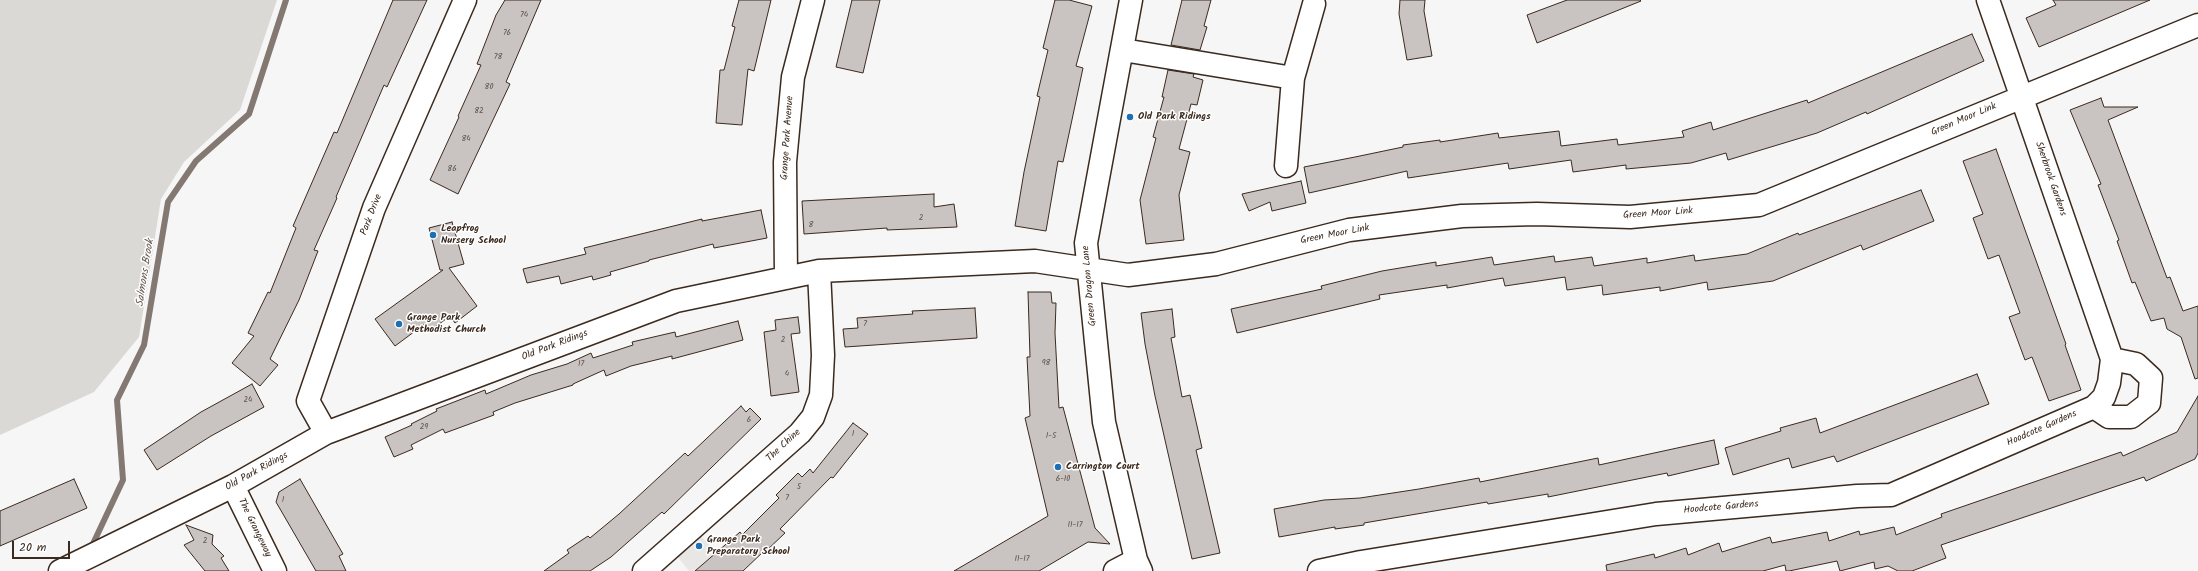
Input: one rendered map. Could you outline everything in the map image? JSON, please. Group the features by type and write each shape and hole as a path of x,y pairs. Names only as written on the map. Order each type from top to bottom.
{"street":[{"name":"Park Drive","path":"318,438 308,401 374,208 465,0"},
{"name":"Grange Park Avenue","path":"786,278 785,162 793,77 813,0"},
{"name":"Green Dragon Lane","path":"1131,0 1123,50 1086,243 1104,422 1138,566"},
{"name":"Sherbrook Gardens","path":"1988,0 2112,359 2109,383 2099,402"},
{"path":"1286,166 1293,78 1314,4"},
{"name":"Green Moor Link","path":"1088,269 1128,275 1168,271 1216,264 1349,230 1462,216 1538,214 1630,217 1759,205 2198,25"},
{"path":"1123,50 1293,78"},
{"name":"Old Park Ridings","path":"61,571 233,486 318,438 676,301 818,271 1035,261 1088,269"},
{"name":"The Chine","path":"644,571 800,432 812,417 821,395 823,363 818,271"},
{"path":"2099,402 2109,417 2130,417 2149,403 2151,378 2136,364 2112,359"},
{"name":"Hoodcote Gardens","path":"1319,571 1361,562 1656,514 1850,496 1892,495 2099,402"},
{"name":"The Grangeway","path":"233,486 275,571"},
{"path":"1115,571 1138,566"}],"shaded area":[{"path":"0,0 277,0 240,110 184,162 161,199 139,337 94,392 0,435"},
{"name":"Grange Park Preparatory School","path":"701,536 732,571 689,571 677,556"}],"building":[{"path":"393,0 427,0 387,87 384,85 314,250 318,251 299,300 270,359 278,365 260,386 232,363 254,336 248,333 268,292 270,293 296,228 293,226 334,132 337,133"},
{"path":"505,0 541,0 506,82 510,84 458,194 430,180 481,65 477,64 496,15"},
{"path":"739,0 771,0 754,71 748,69 742,125 716,123 720,70 724,70 735,27 732,26"},
{"path":"852,0 880,0 863,73 836,67"},
{"path":"1055,0 1069,0 1092,6 1076,66 1083,68 1063,162 1058,161 1046,231 1015,226 1024,172 1040,97 1037,96 1048,50 1043,48"},
{"path":"1182,0 1211,0 1204,26 1207,27 1200,50 1171,45"},
{"path":"1400,0 1425,0 1424,11 1432,56 1407,60 1399,14"},
{"path":"1567,0 1641,1 1537,43 1527,15"},
{"path":"2053,0 2150,0 2039,47 2026,18 2056,5"},
{"path":"1972,34 1984,61 1867,114 1866,112 1817,133 1728,160 1726,153 1691,163 1626,169 1626,165 1573,172 1571,160 1509,169 1508,163 1408,178 1407,171 1309,193 1304,167 1403,147 1403,145 1440,140 1440,142 1498,133 1499,138 1559,131 1561,146 1617,139 1618,145 1684,137 1682,131 1711,122 1713,130 1807,100 1808,103"},
{"path":"1168,70 1194,74 1193,77 1203,80 1197,105 1191,104 1179,149 1190,152 1179,195 1184,240 1146,244 1140,200 1156,138 1153,137 1164,97 1162,97"},
{"path":"2101,98 2104,107 2138,107 2108,120 2167,278 2170,277 2183,311 2198,306 2198,378 2195,379 2181,337 2167,329 2164,318 2151,321 2135,282 2132,283 2117,241 2119,240 2098,185 2101,184 2070,110"},
{"path":"1996,149 2081,390 2049,401 2032,357 2025,360 2009,317 2020,313 1999,255 1988,259 1973,218 1983,214 1963,161"},
{"path":"1301,181 1306,203 1272,211 1270,202 1249,211 1242,194"},
{"path":"1921,190 1934,221 1863,250 1861,245 1773,281 1708,290 1707,282 1660,291 1660,287 1603,295 1602,285 1567,290 1565,277 1505,286 1503,278 1447,288 1447,285 1379,295 1380,299 1237,333 1231,309 1322,289 1321,286 1382,271 1436,262 1436,266 1492,257 1494,265 1554,256 1555,262 1592,257 1594,266 1647,258 1647,263 1694,255 1695,261 1747,254 1798,233 1799,235"},
{"path":"934,194 934,207 954,204 957,227 887,230 887,228 804,234 802,201"},
{"path":"761,210 767,238 714,248 713,244 649,260 610,272 611,275 593,280 592,276 561,284 559,276 527,283 523,269 586,254 584,248 702,219 702,221"},
{"path":"452,222 464,264 449,268 477,306 455,323 450,316 431,330 426,323 395,346 375,319 443,270 440,270 429,228"},
{"name":"Carrington Court","path":"1028,292 1051,292 1052,303 1056,303 1055,333 1059,408 1063,407 1095,528 1110,544 1088,542 1039,571 954,571 1048,516 1025,418 1030,416 1027,357 1030,357"},
{"path":"975,308 977,338 845,347 843,329 858,328 857,318 913,314 912,311"},
{"path":"1172,309 1175,337 1171,338 1182,397 1190,395 1202,448 1196,450 1220,553 1192,559 1155,396 1145,344 1141,313"},
{"path":"798,317 800,333 791,334 799,392 771,396 764,332 776,330 775,320"},
{"path":"738,321 743,340 672,359 672,356 631,366 606,376 604,370 573,385 515,403 493,412 494,415 445,433 443,429 411,445 413,449 394,457 385,437 412,425 411,424 437,411 436,409 485,390 486,394 531,375 567,364 591,353 593,358 633,345 632,342 675,332 676,337"},
{"path":"1977,374 1989,404 1837,462 1834,456 1792,468 1789,458 1733,475 1725,448 1781,431 1780,428 1816,418 1820,433"},
{"path":"252,384 264,407 211,436 157,470 144,450 201,412"},
{"path":"2198,396 2198,453 2195,459 2146,481 2144,477 1941,545 1946,558 1912,571 1898,571 1888,566 1875,569 1874,562 1840,571 1837,561 1789,571 1786,571 1785,565 1763,571 1607,571 1606,565 1654,554 1655,558 1686,548 1688,555 1719,543 1722,552 1770,537 1772,543 1827,532 1829,541 1859,531 1860,535 1894,527 1896,535 1942,517 1941,514 2121,452 2123,456 2177,432"},
{"path":"741,406 746,412 750,408 761,419 664,514 662,512 611,557 590,571 544,571 569,553 567,550 588,536 590,538 619,514 685,453 688,456"},
{"path":"853,423 868,434 833,478 831,477 780,529 785,533 765,552 764,551 743,571 695,571 740,532 742,535 779,498 776,495 798,473 802,477 810,469 813,473"},
{"path":"1714,440 1719,464 1668,476 1667,473 1548,497 1548,494 1488,504 1487,502 1364,523 1364,525 1335,529 1335,527 1279,537 1274,509 1324,500 1360,498 1479,478 1480,482 1598,458 1599,465"},
{"path":"74,479 87,508 0,546 0,511"},
{"path":"300,479 343,554 339,556 346,571 316,571 276,502 279,492"},
{"path":"186,525 213,535 212,544 224,556 221,558 229,571 205,571 184,545 194,540"}],"waterway":[{"name":"Salmons Brook","path":"91,548 123,480 117,400 144,345 168,202 196,161 249,114 286,0"}],"place":[{"name":"Old Park Ridings","path":"1130,117"},
{"name":"Leapfrog Nursery School","path":"433,235"},
{"name":"Grange Park Methodist Church","path":"399,324"},
{"name":"Carrington Court","path":"1058,467"},
{"name":"Grange Park Preparatory School","path":"699,546"}]}
